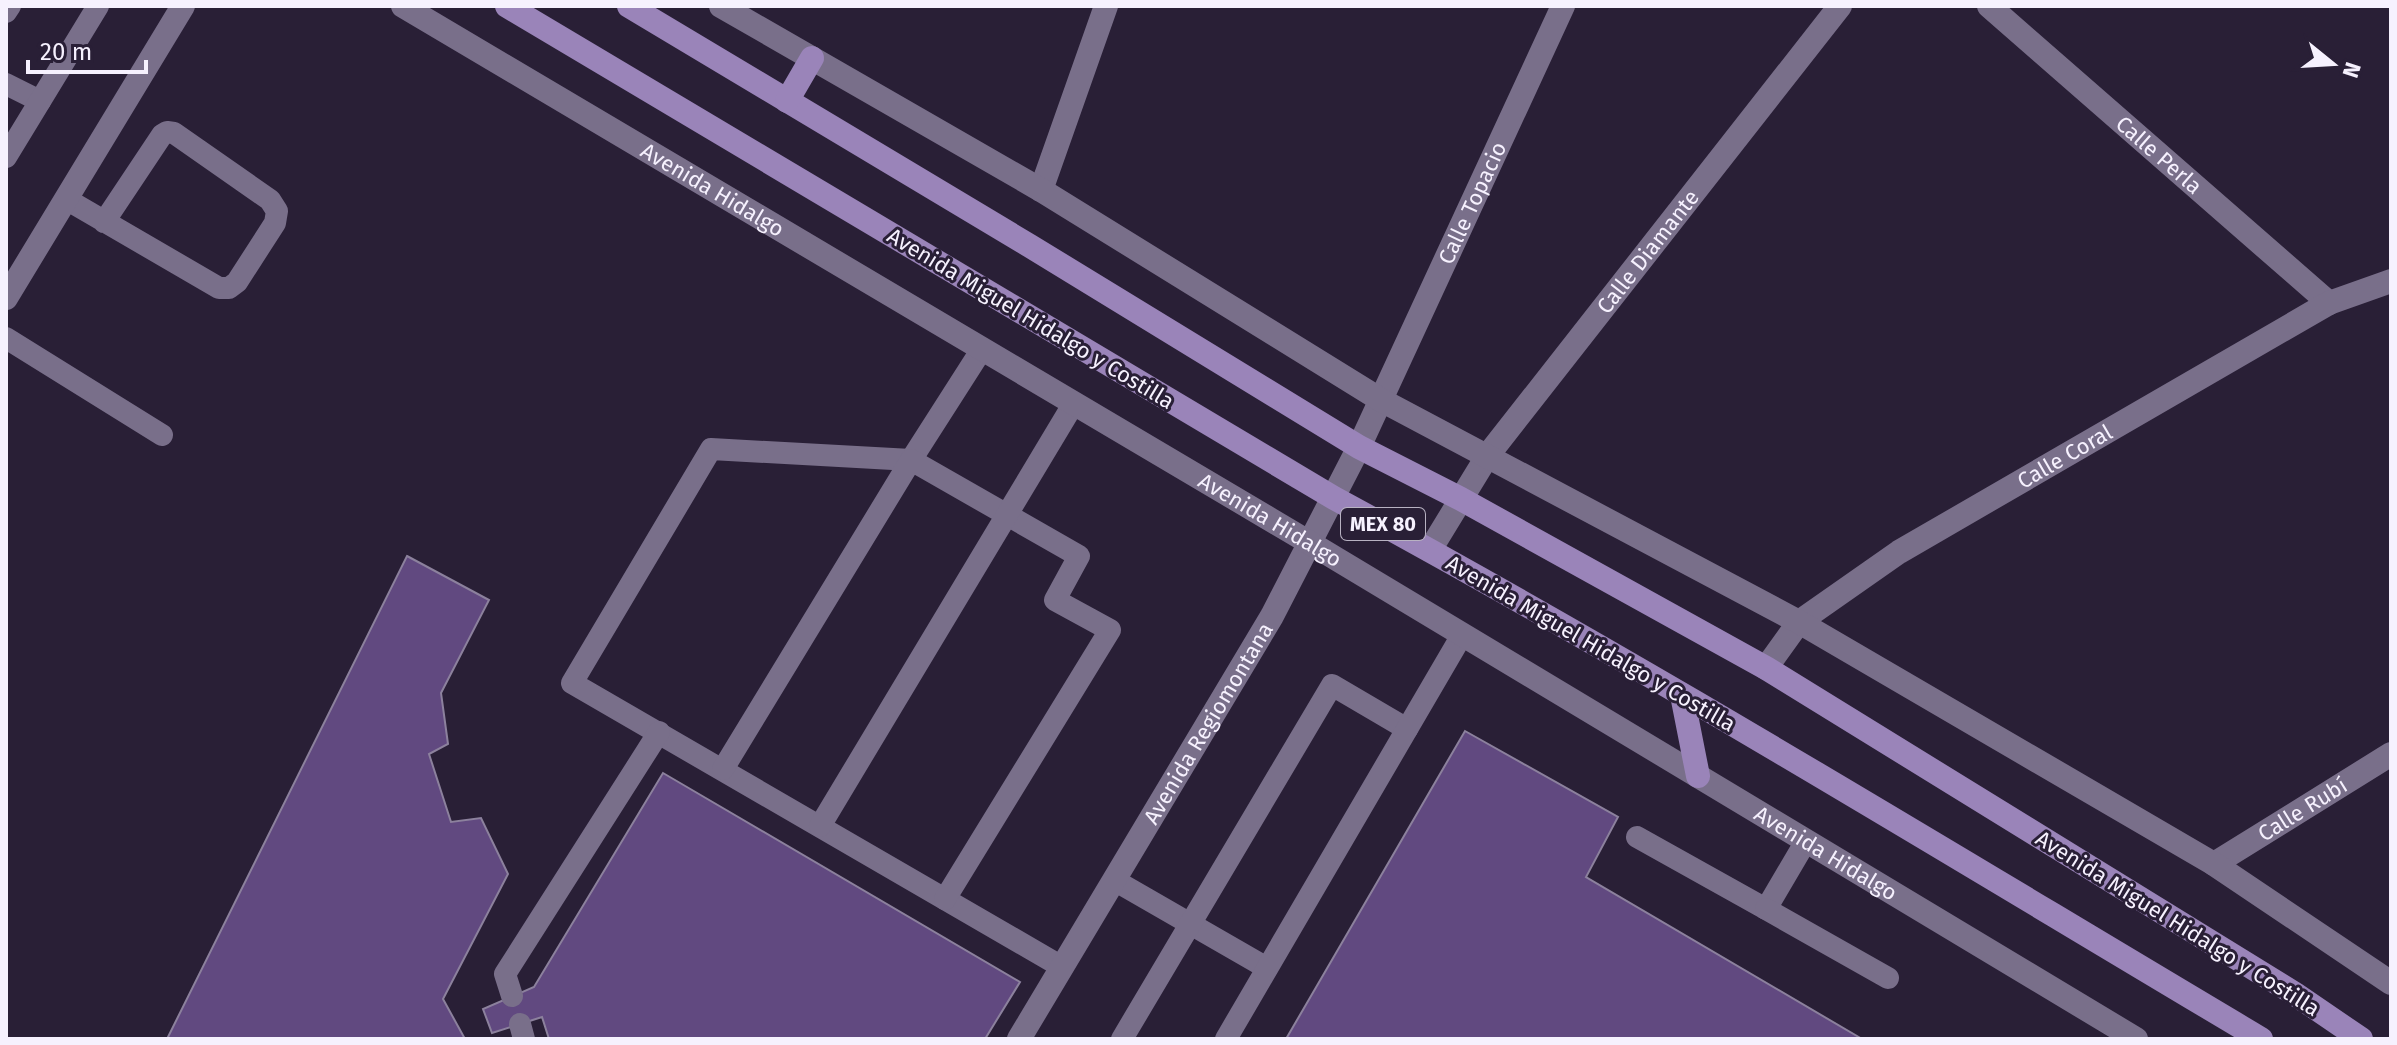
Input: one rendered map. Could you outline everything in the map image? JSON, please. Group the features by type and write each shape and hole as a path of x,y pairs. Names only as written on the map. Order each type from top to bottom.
{"main road":[{"name":"Avenida Miguel Hidalgo y Costilla","path":"507,6 1334,498 1682,695 2261,1039"},
{"name":"Avenida Miguel Hidalgo y Costilla","path":"629,6 1359,447 1461,499 1766,668 2295,994 2361,1039"},
{"path":"787,101 812,58"},
{"path":"1682,695 1698,776"}],"street":[{"path":"6,298 183,6"},
{"name":"Avenida Hidalgo","path":"403,6 1310,543 2136,1039"},
{"path":"721,6 1041,190 1381,400 1799,622 2214,864 2391,983"},
{"path":"1041,190 1106,6"},
{"name":"Calle Topacio","path":"1381,400 1563,6"},
{"name":"Calle Diamante","path":"1430,550 1488,455 1840,6"},
{"name":"Calle Perla","path":"1989,6 2329,303"},
{"name":"Calle Coral","path":"1766,668 1799,622 1899,552 2329,303 2391,281"},
{"name":"Avenida Regiomontana","path":"1019,1039 1272,616 1381,400"},
{"name":"Calle Rubí","path":"2214,864 2391,754"}],"lane":[{"path":"6,12 10,6"},
{"path":"6,157 98,6"},
{"path":"6,84 40,101"},
{"path":"66,199 104,222 219,288 229,288 237,282 275,223 277,211 270,200 174,133 167,132 104,222"},
{"path":"6,338 162,435"},
{"path":"723,769 982,349"},
{"path":"820,826 1074,403"},
{"path":"945,899 1110,630 1055,600 1079,556 911,460 711,449 572,683 1062,967"},
{"path":"1226,1039 1462,635"},
{"path":"1122,1039 1332,685 1407,729"},
{"path":"512,996 505,974 659,732"},
{"path":"1637,837 1888,978"},
{"path":"1766,909 1806,841"},
{"path":"1114,880 1267,968"}],"building":[{"path":"407,556 489,600 441,693 448,744 429,754 451,822 481,818 508,874 443,999 465,1039 167,1039"},
{"path":"1465,731 1618,817 1586,877 1862,1039 1286,1039"},
{"path":"663,773 1020,982 985,1039 549,1039 542,1017 492,1033 483,1009 534,987"}]}
